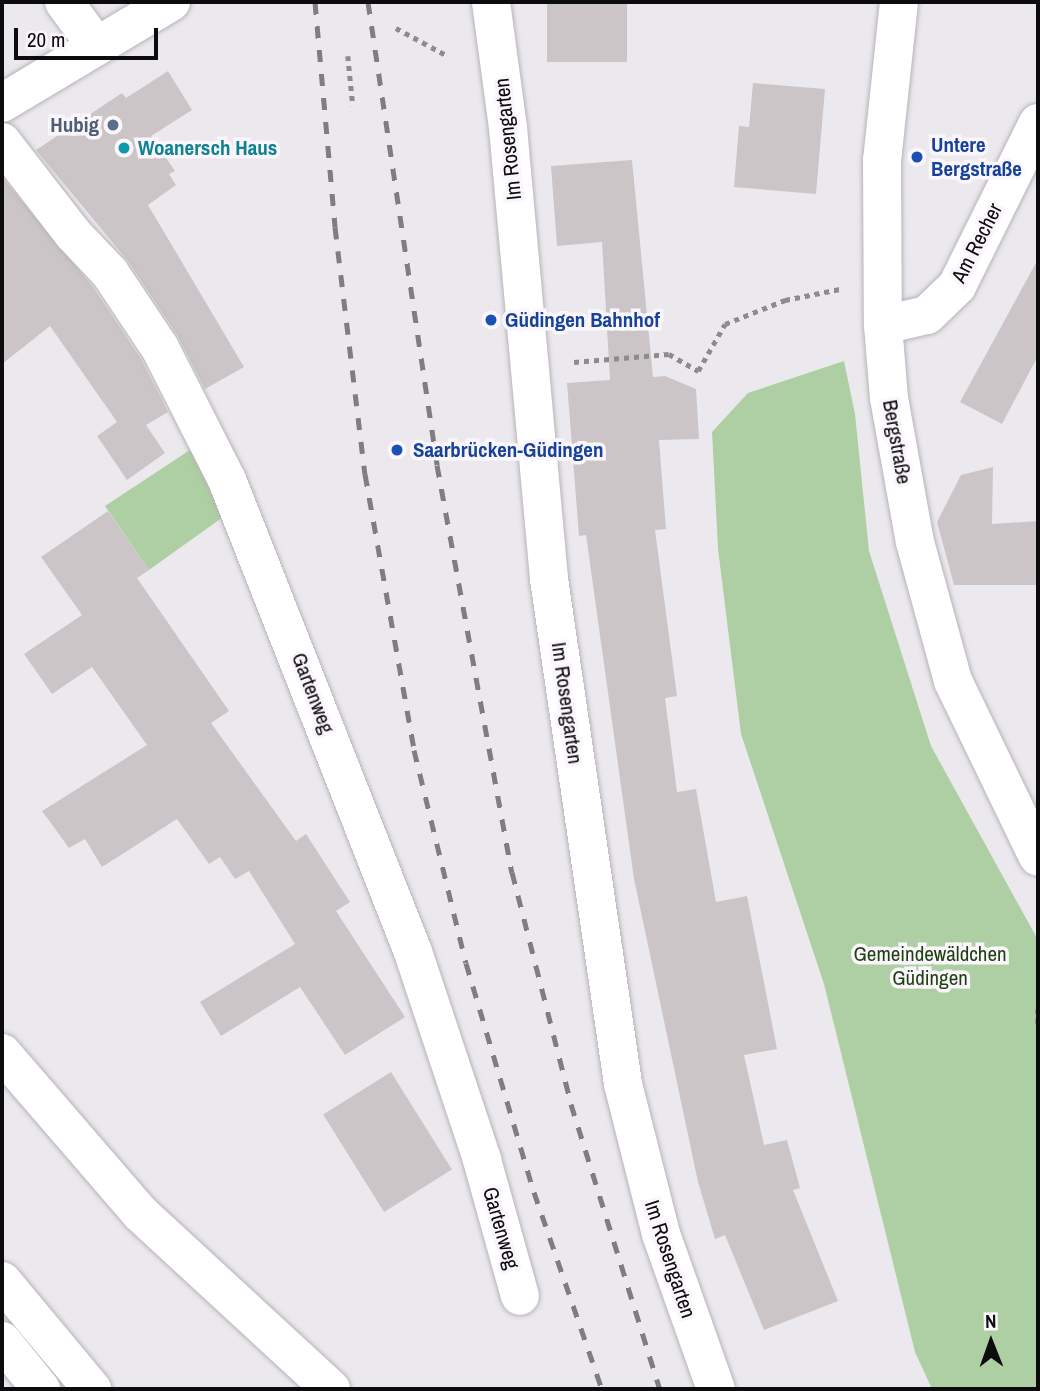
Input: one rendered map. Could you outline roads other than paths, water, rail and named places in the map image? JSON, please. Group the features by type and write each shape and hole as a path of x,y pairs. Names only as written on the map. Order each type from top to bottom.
{"street":[{"path":"64,2 95,44"},
{"path":"2,103 95,44 171,2"},
{"name":"Im Rosengarten","path":"491,2 508,128 548,579 623,1084 660,1234 716,1389"},
{"name":"Bergstraße","path":"899,2 882,159 883,325 888,398 929,605 958,692 1038,857"},
{"name":"Am Recher","path":"883,325 927,315 957,286 1038,123"},
{"name":"Gartenweg","path":"2,142 73,234 110,273 160,348 227,480 412,952 482,1160 520,1296"},
{"path":"2,1053 141,1213 331,1389"},
{"path":"2,1281 92,1389"},
{"path":"2,1341 41,1389"}],"railway":[{"path":"315,2 335,227 365,474 414,750 466,963 534,1192 602,1389"},
{"path":"368,2 437,465 512,872 571,1104 660,1389"}],"place":[{"name":"Hubig","path":"113,125"},
{"name":"Woanersch Haus","path":"124,148"},
{"name":"Untere Bergstraße","path":"917,157"},
{"name":"Güdingen Bahnhof","path":"491,320"},
{"name":"Saarbrücken-Güdingen","path":"397,450"}],"park label":[{"name":"Gemeindewäldchen Güdingen","path":"930,966"}]}
